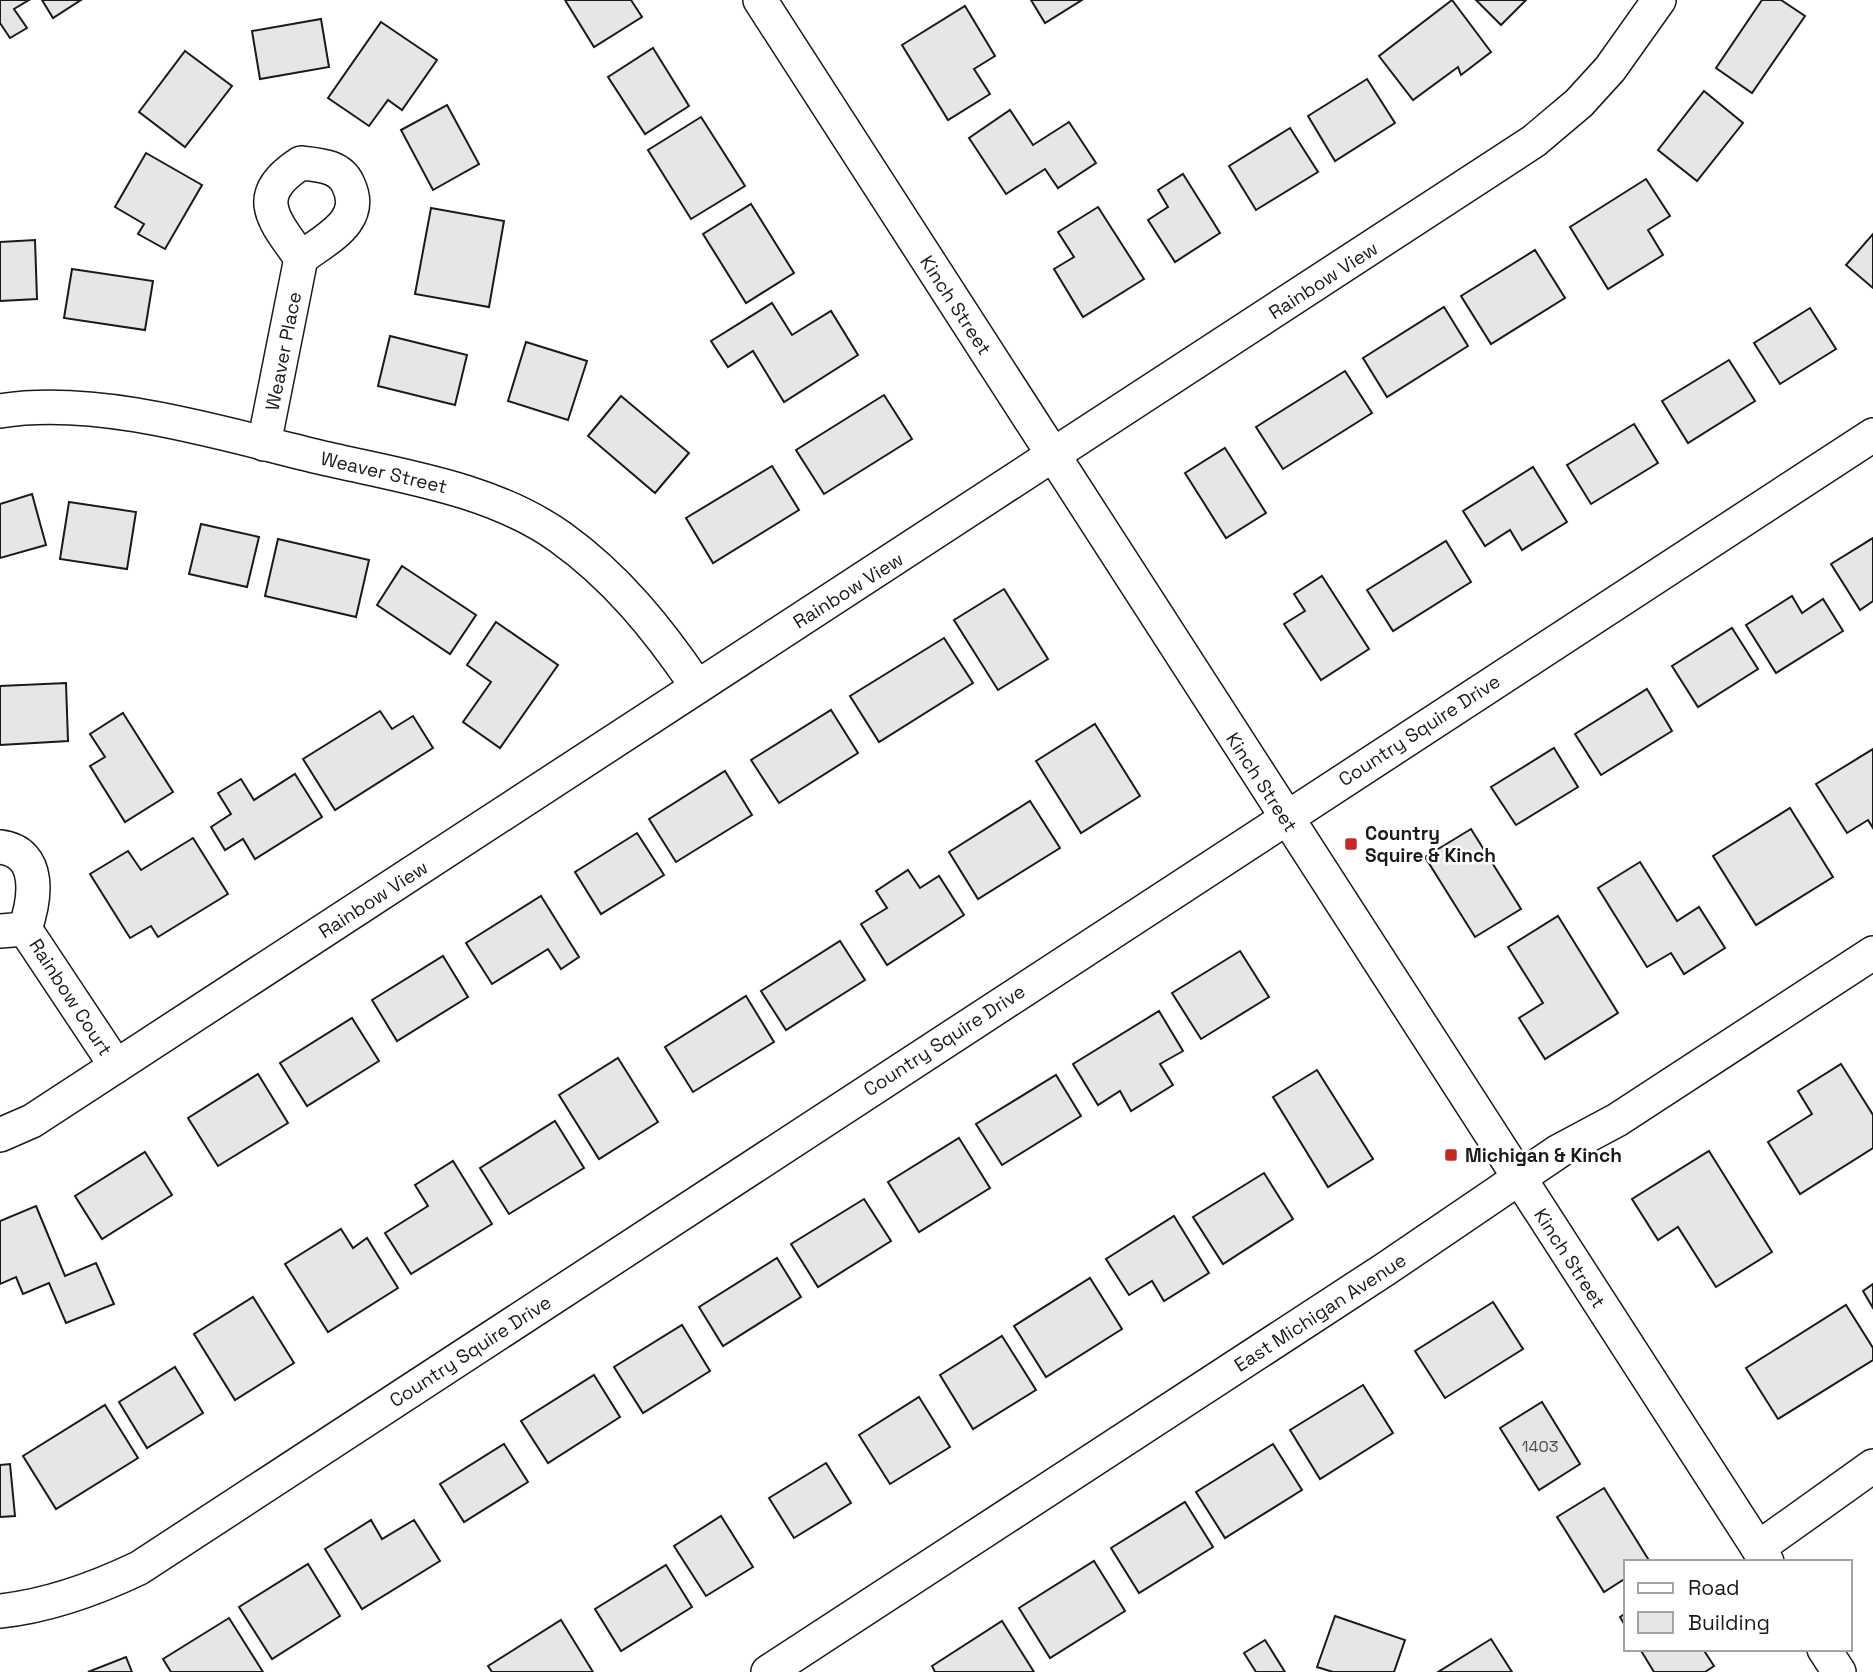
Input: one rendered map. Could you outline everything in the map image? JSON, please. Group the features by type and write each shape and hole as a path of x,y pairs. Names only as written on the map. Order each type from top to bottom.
{"street":[{"name":"Rainbow View","path":"0,1135 32,1121 456,846 696,685 897,559 1534,141 1579,103 1610,69 1659,0"},
{"name":"Kinch Street","path":"770,3 1052,455 1763,1555"},
{"name":"Weaver Place","path":"264,444 301,258"},
{"name":"Weaver Street","path":"0,411 75,408 137,416 455,489 520,513 560,537 621,589 660,633 696,685"},
{"name":"Country Squire Drive","path":"0,1611 60,1599 106,1584 139,1568 1873,435"},
{"name":"Rainbow Court","path":"0,847 9,848 26,860 34,878 34,902 13,930 116,1066"},
{"name":"East Michigan Avenue","path":"768,1672 1520,1180 1559,1151 1617,1120 1873,953"},
{"path":"1763,1555 1873,1466"},
{"path":"1825,1651 1839,1672"}],"building":[{"path":"0,0 29,0 14,9 27,28 10,38 0,23"},
{"path":"42,0 81,0 53,18"},
{"path":"565,0 631,0 642,17 594,47"},
{"path":"1031,0 1082,0 1045,23"},
{"path":"1452,0 1491,52 1461,75 1458,67 1413,100 1379,56"},
{"path":"1476,0 1526,0 1501,25"},
{"path":"1762,0 1781,0 1805,16 1752,93 1716,68"},
{"path":"965,6 995,56 974,69 990,94 948,120 902,45"},
{"path":"321,19 329,67 260,79 252,31"},
{"path":"381,22 437,60 402,110 388,100 369,126 328,98"},
{"path":"653,48 689,106 645,134 608,77"},
{"path":"185,51 232,86 185,147 139,112"},
{"path":"1367,79 1395,123 1335,161 1308,116"},
{"path":"1704,91 1743,123 1697,181 1658,150"},
{"path":"447,105 479,164 433,190 401,130"},
{"path":"1010,110 1033,145 1069,122 1096,163 1058,188 1045,169 1006,194 969,138"},
{"path":"701,117 745,186 691,219 648,150"},
{"path":"1290,128 1318,172 1256,210 1229,166"},
{"path":"146,153 202,185 165,249 138,234 144,224 115,207"},
{"path":"1183,174 1220,233 1175,262 1148,220 1168,207 1158,190"},
{"path":"1646,179 1670,216 1648,230 1663,255 1608,289 1570,227"},
{"path":"751,204 794,273 746,303 703,234"},
{"path":"1098,207 1144,279 1083,317 1054,269 1074,257 1058,232"},
{"path":"431,208 504,221 489,307 415,294"},
{"path":"1873,234 1873,288 1846,265"},
{"path":"35,240 37,299 0,301 0,242"},
{"path":"1535,250 1565,298 1491,344 1461,296"},
{"path":"72,269 153,281 145,330 64,318"},
{"path":"772,303 792,335 831,311 858,355 784,402 753,351 728,367 711,341"},
{"path":"1444,307 1468,346 1387,397 1363,358"},
{"path":"1810,308 1836,349 1780,384 1754,343"},
{"path":"390,336 467,355 455,405 378,386"},
{"path":"526,342 587,361 568,420 508,401"},
{"path":"1729,360 1755,401 1688,443 1662,401"},
{"path":"1345,371 1372,413 1283,469 1256,427"},
{"path":"884,395 912,439 824,494 796,450"},
{"path":"621,396 689,453 655,493 588,436"},
{"path":"1634,424 1658,463 1591,504 1567,465"},
{"path":"1225,448 1266,513 1226,538 1185,473"},
{"path":"772,466 799,510 713,563 686,518"},
{"path":"1533,467 1567,522 1522,550 1510,530 1485,546 1463,511"},
{"path":"32,494 46,545 0,558 0,504"},
{"path":"69,502 136,512 127,569 60,559"},
{"path":"201,524 259,537 247,587 189,574"},
{"path":"1873,538 1873,601 1860,610 1831,564"},
{"path":"278,539 369,560 356,617 265,596"},
{"path":"1446,541 1471,582 1393,631 1367,590"},
{"path":"402,566 476,615 450,654 377,605"},
{"path":"1322,576 1369,649 1321,680 1284,624 1305,611 1294,594"},
{"path":"1004,589 1048,659 998,690 954,620"},
{"path":"1792,596 1802,613 1823,599 1843,631 1776,673 1746,625"},
{"path":"496,622 558,665 500,748 463,722 491,682 467,665"},
{"path":"1732,628 1758,669 1698,707 1672,666"},
{"path":"944,638 973,683 879,742 850,696"},
{"path":"66,683 68,741 0,745 0,686"},
{"path":"1647,689 1672,731 1601,775 1575,734"},
{"path":"831,710 858,753 779,803 751,760"},
{"path":"380,711 392,729 413,716 433,748 335,810 303,759"},
{"path":"123,713 173,792 125,822 90,766 105,757 90,734"},
{"path":"1095,724 1140,796 1081,833 1036,761"},
{"path":"1554,748 1578,787 1516,825 1491,787"},
{"path":"1873,749 1873,828 1868,820 1847,833 1816,784"},
{"path":"725,771 752,815 676,862 649,819"},
{"path":"295,774 322,817 255,859 243,839 225,850 211,827 231,814 218,793 241,779 254,800"},
{"path":"1030,801 1060,848 978,899 949,852"},
{"path":"1790,808 1833,877 1756,925 1713,856"},
{"path":"1471,829 1521,909 1475,937 1425,857"},
{"path":"637,833 664,875 601,914 575,872"},
{"path":"193,838 228,894 158,937 151,926 130,938 90,874 128,851 141,870"},
{"path":"1640,862 1677,921 1699,907 1725,948 1684,974 1671,953 1647,967 1598,888"},
{"path":"908,870 920,888 939,876 964,915 887,965 861,924 887,908 876,891"},
{"path":"541,896 579,957 561,969 548,949 492,984 466,943"},
{"path":"1558,916 1618,1013 1545,1059 1519,1018 1543,1003 1508,947"},
{"path":"840,941 865,980 786,1030 761,991"},
{"path":"1240,951 1269,997 1201,1039 1172,993"},
{"path":"443,956 468,997 397,1041 372,1000"},
{"path":"746,996 774,1042 693,1092 665,1047"},
{"path":"1159,1011 1183,1051 1160,1064 1173,1085 1131,1111 1120,1091 1098,1105 1073,1064"},
{"path":"352,1018 379,1061 307,1106 280,1063"},
{"path":"618,1058 658,1122 599,1159 559,1095"},
{"path":"1841,1064 1873,1115 1873,1148 1800,1194 1768,1142 1812,1114 1798,1091"},
{"path":"1317,1070 1373,1159 1328,1187 1273,1097"},
{"path":"258,1074 288,1123 218,1166 188,1118"},
{"path":"1056,1075 1081,1116 1002,1165 976,1124"},
{"path":"555,1121 584,1168 509,1214 480,1168"},
{"path":"959,1138 990,1188 919,1232 888,1182"},
{"path":"1709,1151 1772,1252 1716,1287 1678,1227 1658,1240 1632,1199"},
{"path":"145,1152 172,1195 102,1239 75,1196"},
{"path":"453,1161 492,1224 411,1274 385,1233 428,1206 415,1185"},
{"path":"1264,1173 1293,1219 1223,1264 1193,1217"},
{"path":"864,1199 891,1241 818,1287 791,1244"},
{"path":"36,1206 65,1276 96,1263 114,1304 66,1323 49,1283 23,1294 16,1277 0,1284 0,1221"},
{"path":"1174,1216 1209,1273 1164,1301 1152,1281 1129,1295 1106,1259"},
{"path":"341,1229 353,1248 367,1238 398,1288 328,1332 285,1264"},
{"path":"777,1258 801,1297 723,1346 699,1307"},
{"path":"1090,1278 1122,1329 1046,1377 1014,1326"},
{"path":"1873,1284 1873,1308 1863,1291"},
{"path":"253,1297 294,1363 235,1400 194,1334"},
{"path":"1493,1302 1523,1349 1445,1398 1415,1351"},
{"path":"1846,1305 1873,1348 1873,1360 1778,1419 1746,1368"},
{"path":"682,1325 710,1371 643,1413 614,1367"},
{"path":"1002,1336 1036,1390 973,1429 940,1375"},
{"path":"175,1367 203,1413 147,1448 119,1402"},
{"path":"594,1375 620,1417 548,1463 521,1421"},
{"path":"1363,1385 1393,1433 1320,1479 1290,1430"},
{"path":"919,1397 950,1447 890,1484 859,1435"},
{"path":"1542,1402 1580,1464 1539,1490 1500,1428"},
{"path":"105,1405 138,1458 56,1509 23,1456"},
{"path":"504,1444 528,1482 464,1522 440,1484"},
{"path":"1273,1444 1302,1490 1225,1538 1196,1492"},
{"path":"826,1463 851,1503 794,1538 769,1498"},
{"path":"10,1464 15,1516 0,1517 0,1465"},
{"path":"1604,1488 1649,1560 1624,1560 1624,1579 1604,1592 1557,1517"},
{"path":"1185,1502 1213,1547 1139,1593 1111,1548"},
{"path":"721,1516 753,1567 706,1596 674,1546"},
{"path":"371,1520 382,1539 414,1520 440,1561 362,1609 325,1549"},
{"path":"1094,1561 1125,1611 1050,1658 1019,1608"},
{"path":"308,1564 340,1616 272,1659 239,1607"},
{"path":"666,1565 692,1607 621,1651 595,1609"},
{"path":"1335,1616 1405,1640 1394,1672 1333,1672 1317,1667"},
{"path":"229,1618 263,1672 171,1672 163,1659"},
{"path":"561,1620 593,1672 492,1672 488,1666"},
{"path":"1002,1621 1034,1672 935,1672 932,1666"},
{"path":"1491,1639 1512,1672 1438,1672"},
{"path":"1265,1640 1285,1672 1256,1672 1244,1653"},
{"path":"1641,1651 1704,1651 1714,1666 1705,1672 1654,1672"},
{"path":"126,1657 132,1672 88,1672"}],"place":[{"name":"Country Squire & Kinch","path":"1351,844"},
{"name":"Michigan & Kinch","path":"1451,1155"}]}
